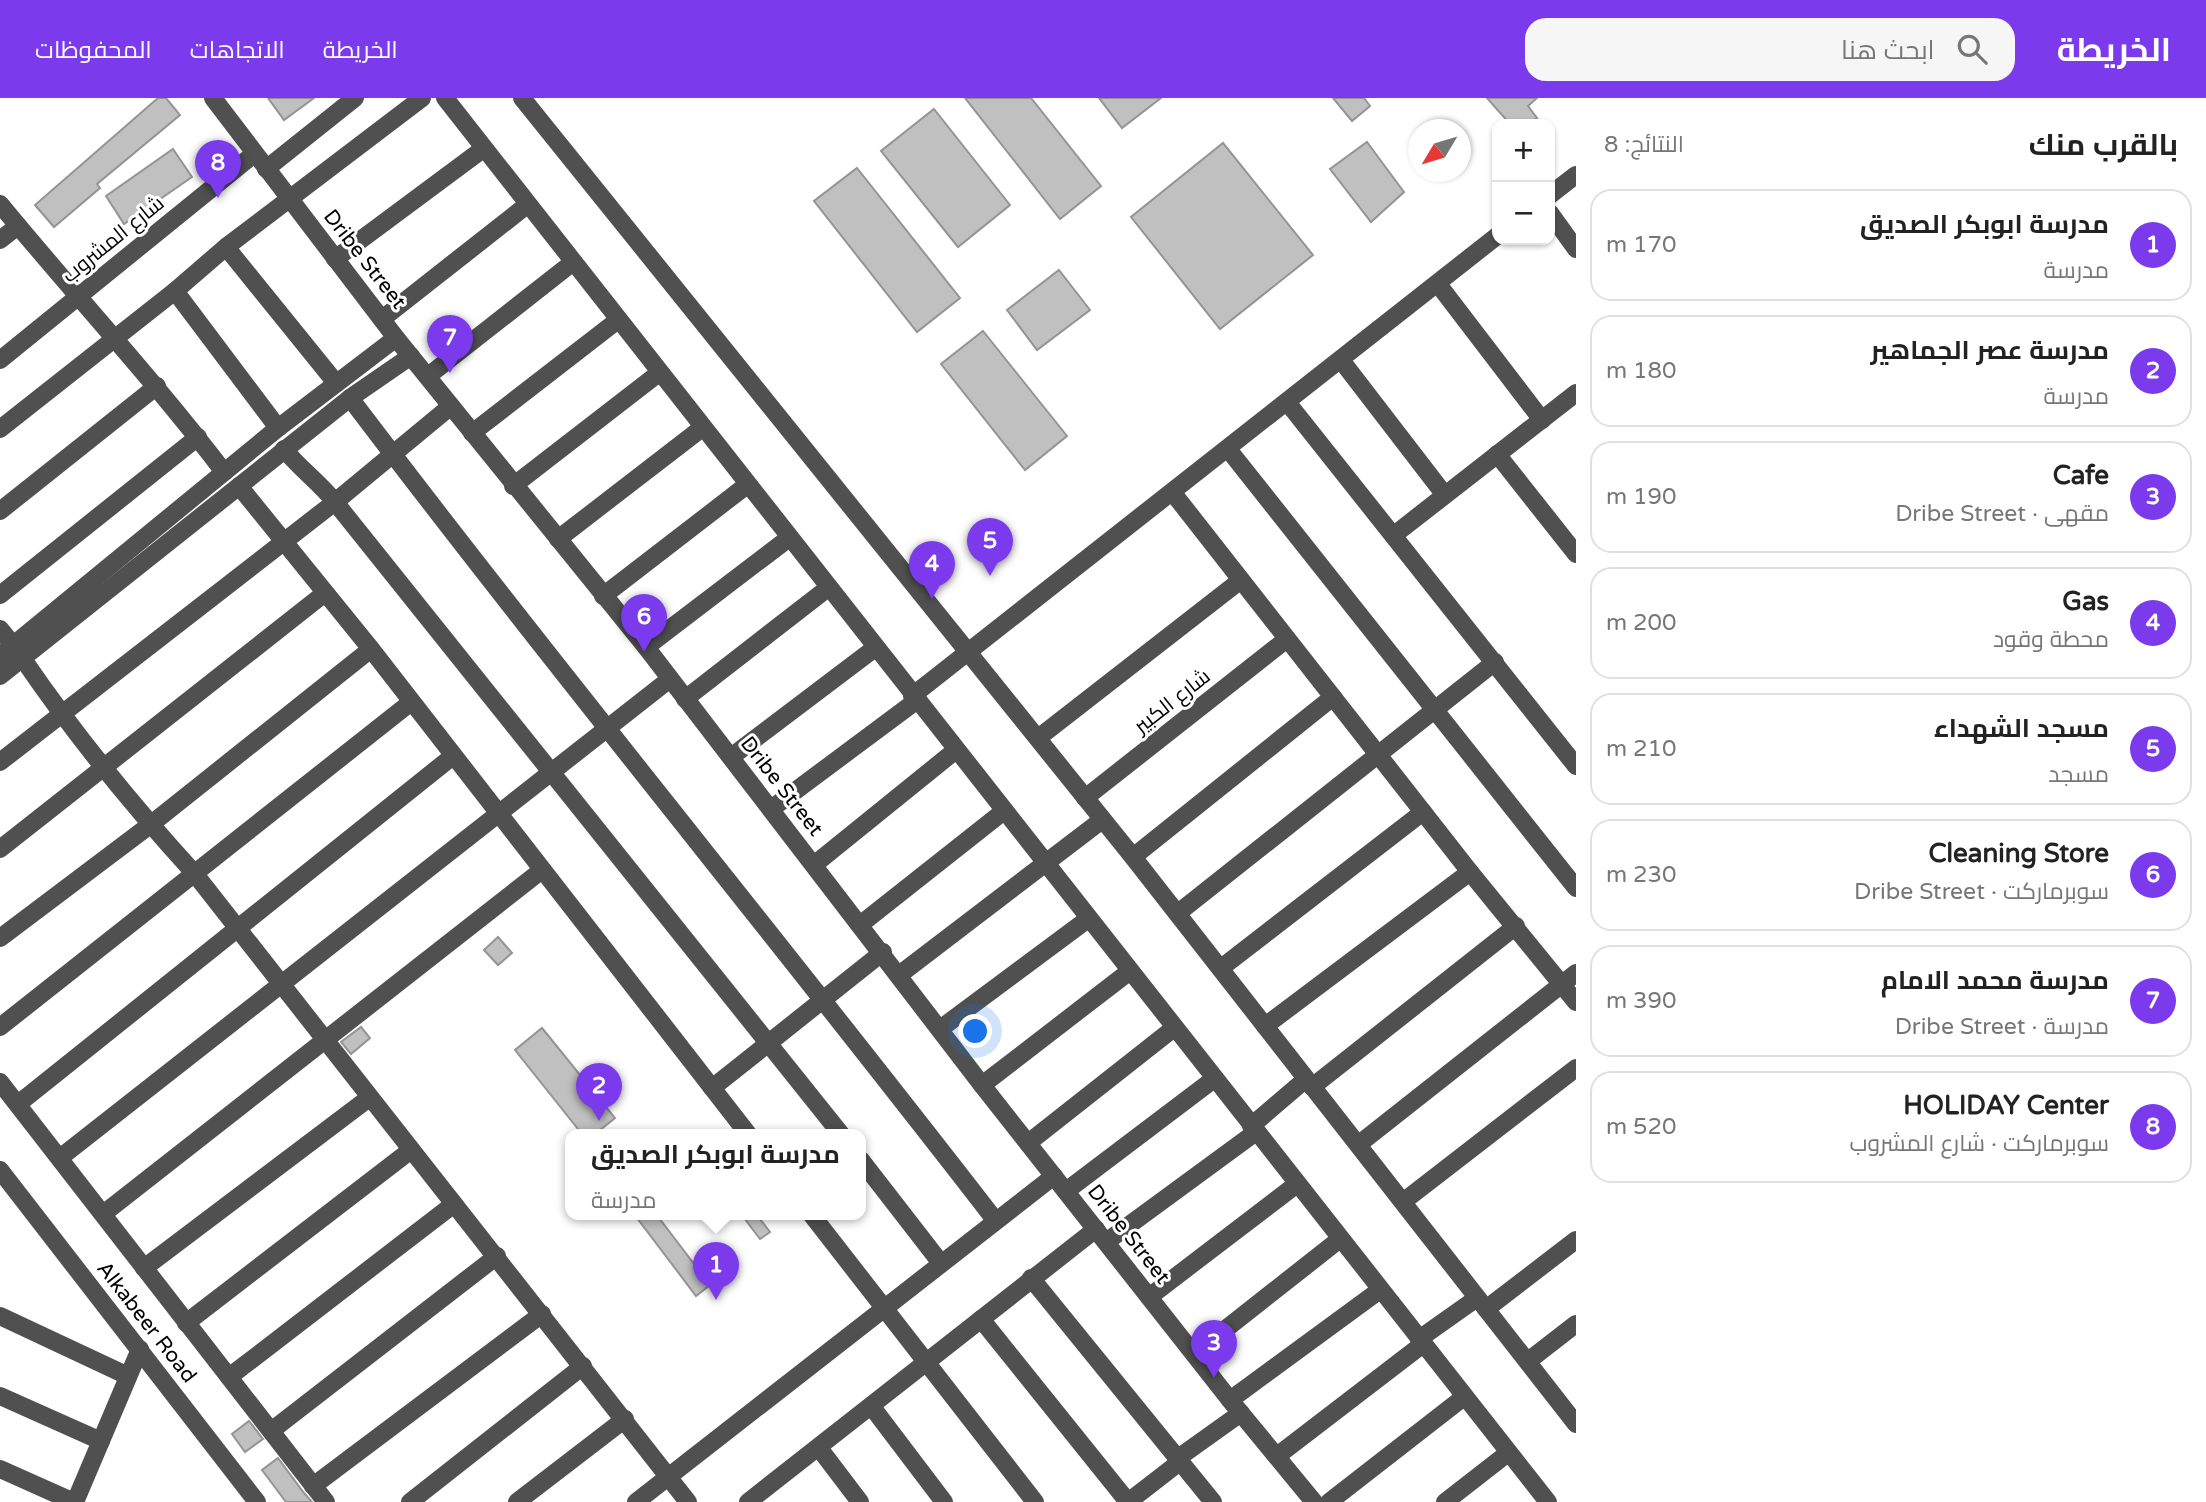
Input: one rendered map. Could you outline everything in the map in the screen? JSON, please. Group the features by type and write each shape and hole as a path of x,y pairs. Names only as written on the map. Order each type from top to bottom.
{"street":[{"path":"266,169 355,98"},
{"path":"0,429 116,339 226,247 422,98"},
{"path":"445,98 914,699 1548,1502"},
{"path":"522,98 1178,913 1576,1424"},
{"name":"Dribe Street","path":"221,101 254,154 396,338 513,486 646,647 1028,1143 1314,1502"},
{"path":"335,259 483,149"},
{"name":"شارع المشروب","path":"0,360 254,154"},
{"path":"1555,191 1576,175"},
{"path":"0,204 77,298 157,386 224,472"},
{"path":"382,319 527,205"},
{"path":"1555,220 1576,249"},
{"path":"0,240 19,226"},
{"path":"771,809 914,699 1492,240"},
{"path":"226,247 336,383"},
{"path":"428,376 572,263"},
{"path":"1438,284 1542,420"},
{"path":"175,291 278,428"},
{"path":"472,433 618,320"},
{"path":"0,676 12,653 224,472 396,338"},
{"path":"12,653 239,486 350,398 411,356"},
{"path":"1340,360 1444,494"},
{"path":"513,486 659,373"},
{"path":"0,511 157,386"},
{"path":"1394,534 1576,393"},
{"path":"350,398 607,729 824,999 995,1220"},
{"path":"1287,402 1576,766"},
{"path":"0,762 283,539 335,502 451,406"},
{"path":"558,539 702,428"},
{"path":"0,595 198,438"},
{"path":"284,449 302,472 312,475 335,502 553,770 837,1129"},
{"path":"1228,449 1576,888"},
{"path":"1497,454 1576,554"},
{"path":"603,596 747,485"},
{"path":"239,486 371,649 410,704 744,1129"},
{"path":"1173,493 1470,872 1516,926 1569,979 1576,1002"},
{"path":"646,647 789,538"},
{"path":"1038,738 1241,580"},
{"path":"685,699 828,588"},
{"path":"0,849 106,769 325,593"},
{"path":"0,629 12,653 150,825 195,874 688,1502"},
{"name":"شارع الكبير","path":"1085,798 1287,639"},
{"path":"730,757 875,648"},
{"path":"0,938 150,825 371,649"},
{"path":"1178,913 1495,662"},
{"path":"61,1157 670,679"},
{"path":"1133,857 1333,697"},
{"path":"0,1027 410,704"},
{"path":"815,864 956,750"},
{"path":"18,1104 453,756"},
{"path":"861,924 1004,811"},
{"path":"1221,968 1423,812"},
{"path":"899,975 1102,821"},
{"path":"103,1214 542,870"},
{"path":"1265,1026 1470,872"},
{"path":"940,1029 1088,919"},
{"path":"748,1502 770,1495 820,1448 1031,1279 1101,1236 1254,1129 1309,1083 1516,926"},
{"path":"712,1088 883,952"},
{"path":"982,1084 1130,971"},
{"path":"1359,1144 1569,979"},
{"path":"1028,1143 1174,1027"},
{"path":"1404,1201 1576,1068"},
{"path":"1066,1191 1214,1079"},
{"path":"0,1082 327,1502"},
{"path":"144,1268 369,1098"},
{"path":"186,1323 411,1150"},
{"path":"866,1166 940,1262"},
{"path":"636,1502 940,1262 1054,1176"},
{"name":"Alkabeer Road","path":"2,1177 140,1349 257,1502"},
{"path":"1149,1297 1297,1184"},
{"path":"229,1377 454,1204"},
{"path":"816,1220 1035,1502"},
{"path":"1194,1354 1340,1239"},
{"path":"1277,1456 1421,1342 1576,1240"},
{"path":"271,1431 497,1256"},
{"path":"1031,1279 1213,1502"},
{"path":"981,1319 1128,1502 1179,1460 1235,1406 1380,1290"},
{"path":"313,1486 542,1314"},
{"path":"0,1316 128,1376"},
{"path":"1528,1361 1576,1324"},
{"path":"0,1469 74,1502 140,1349"},
{"path":"410,1502 583,1366"},
{"path":"0,1396 101,1441"},
{"path":"1329,1502 1464,1396"},
{"path":"872,1407 944,1502"},
{"path":"517,1502 625,1419"},
{"path":"820,1448 860,1502"},
{"path":"1445,1502 1508,1453"}],"building":[{"path":"158,98 166,98 180,115 97,184 100,188 54,227 35,205"},
{"path":"268,98 314,98 284,120"},
{"path":"965,98 1031,98 1101,186 1060,219"},
{"path":"1099,98 1161,98 1122,128"},
{"path":"1333,98 1364,98 1370,106 1352,121"},
{"path":"1487,98 1537,98 1528,106 1537,118 1506,119"},
{"path":"934,109 1010,205 958,247 881,151"},
{"path":"1367,142 1404,192 1371,222 1330,169"},
{"path":"1223,143 1313,255 1220,329 1131,217"},
{"path":"173,149 192,177 124,224 106,196"},
{"path":"857,168 960,298 917,332 814,201"},
{"path":"1059,270 1090,310 1037,350 1007,310"},
{"path":"983,331 1067,436 1025,470 941,364"},
{"path":"498,937 512,953 498,965 484,950"},
{"path":"361,1027 370,1038 351,1054 341,1042"},
{"path":"542,1028 615,1118 601,1129 578,1129 515,1050"},
{"path":"639,1220 661,1220 710,1285 696,1296"},
{"path":"746,1220 761,1220 770,1232 760,1239"},
{"path":"249,1421 263,1439 245,1452 232,1434"},
{"path":"278,1458 312,1502 286,1502 262,1470"}],"place":[{"name":"HOLIDAY Center","path":"218,198"},
{"name":"مدرسة محمد الامام","path":"450,373"},
{"name":"مسجد الشهداء","path":"990,576"},
{"name":"Gas","path":"932,599"},
{"name":"Cleaning Store","path":"644,652"},
{"name":"مدرسة عصر الجماهير","path":"599,1121"},
{"name":"مدرسة ابوبكر الصديق","path":"716,1300"},
{"name":"Cafe","path":"1214,1378"}]}
